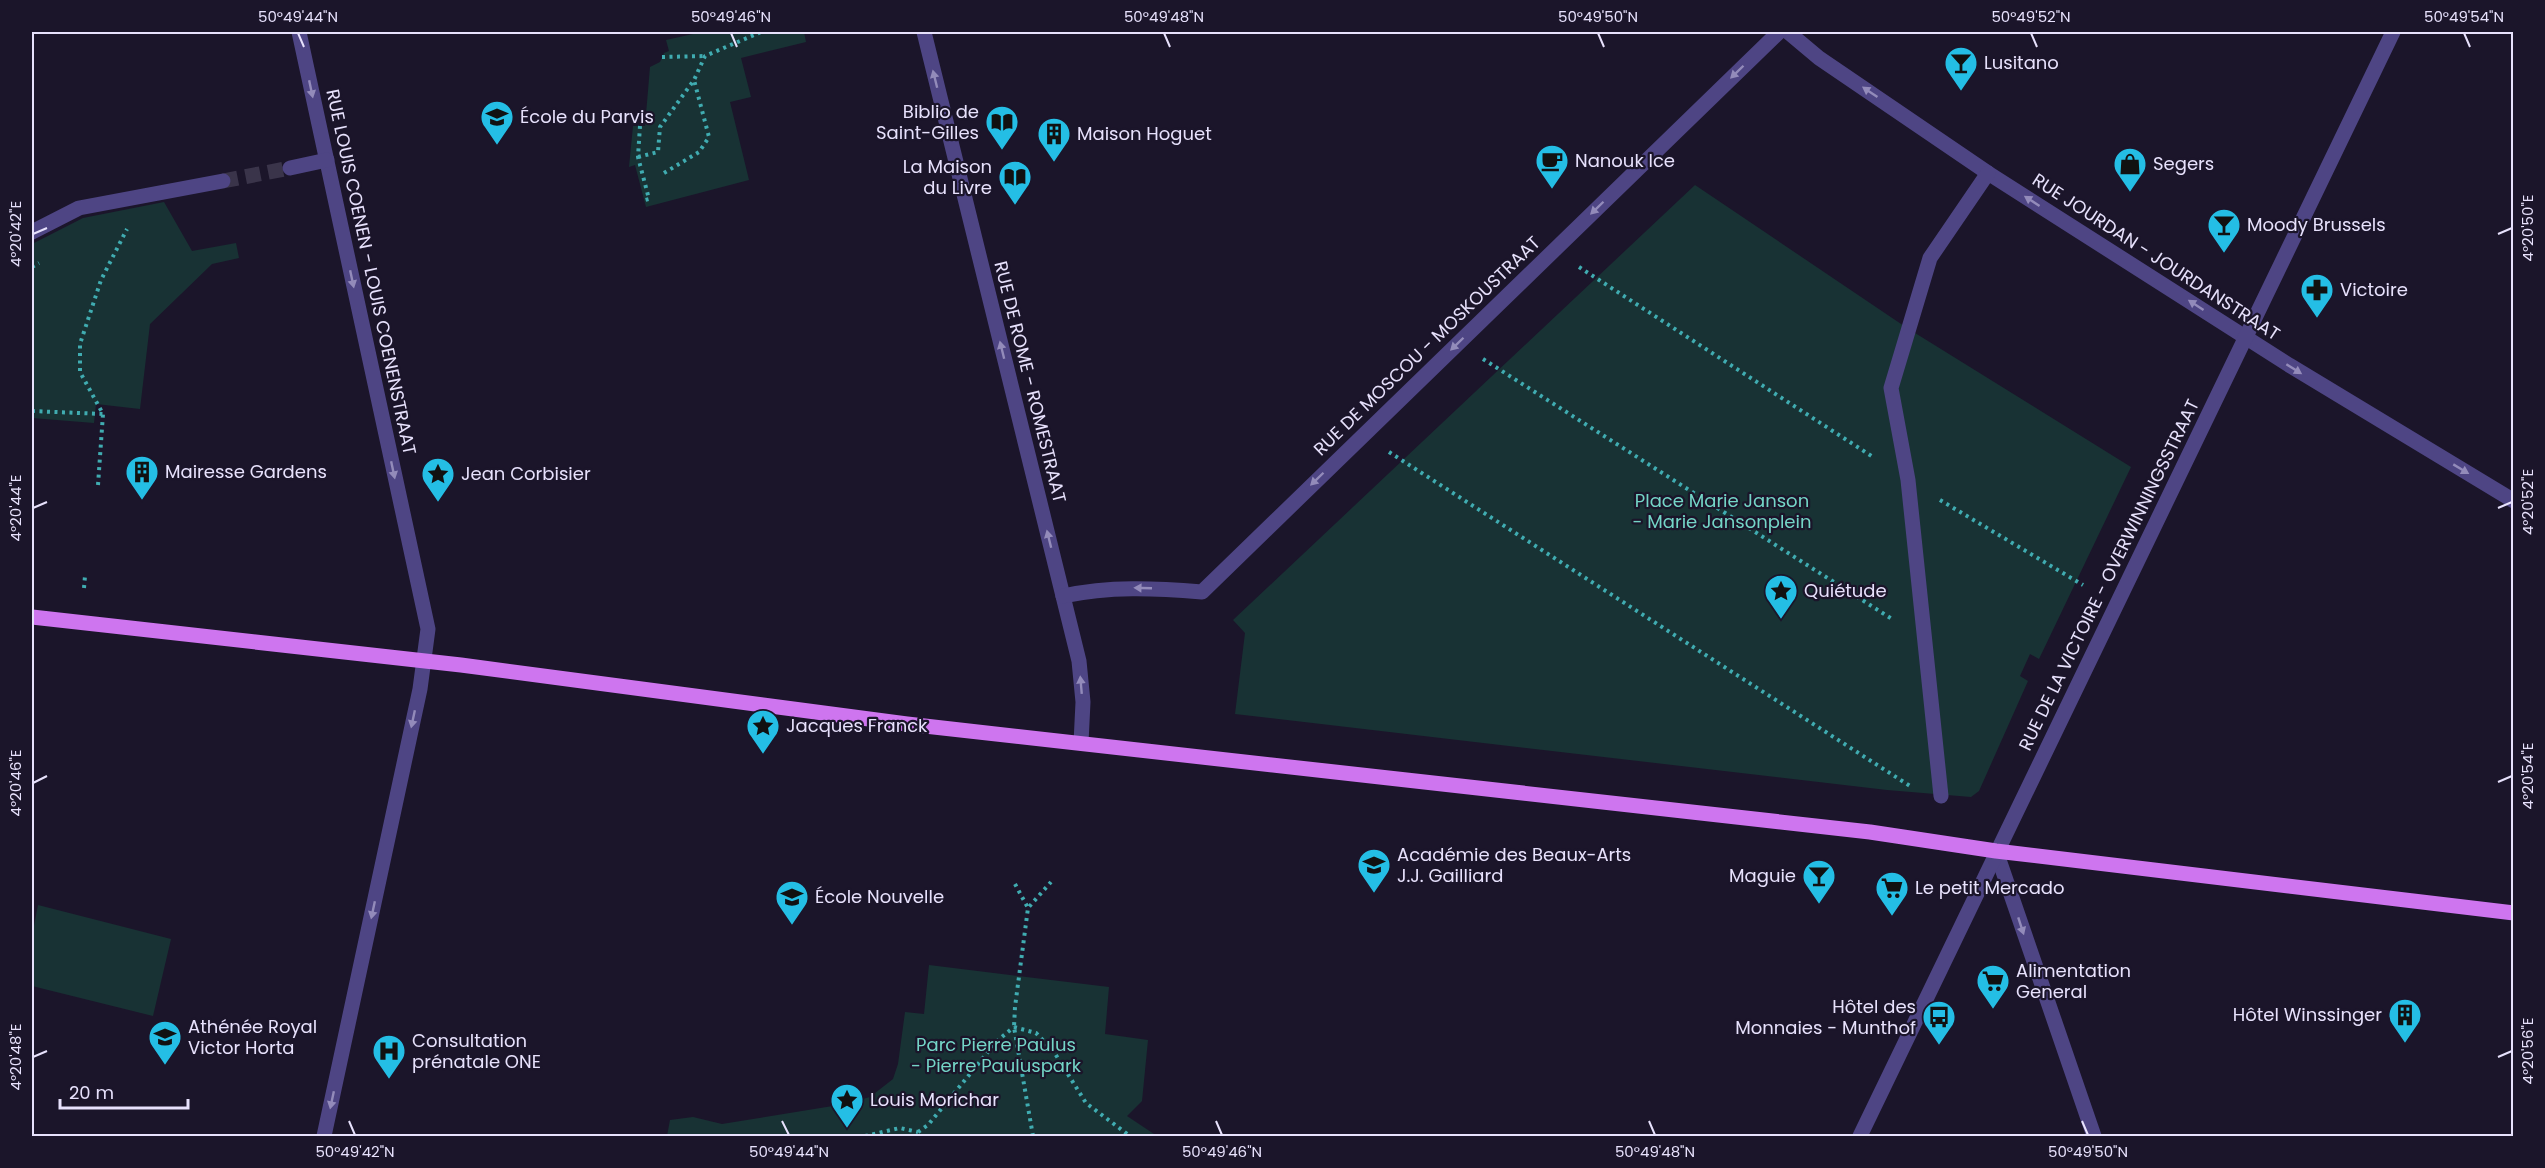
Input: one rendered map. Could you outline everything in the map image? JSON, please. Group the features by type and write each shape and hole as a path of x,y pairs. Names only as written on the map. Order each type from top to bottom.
{"main road":[{"path":"32,617 425,662 879,721 1870,832 1996,851 2514,913"}],"street":[{"name":"RUE LOUIS COENEN - LOUIS COENENSTRAAT","path":"299,32 428,629 425,662 324,1137"},
{"name":"RUE DE ROME - ROMESTRAAT","path":"924,32 1079,661 1083,702 1081,743"},
{"name":"RUE DE MOSCOU - MOSKOUSTRAAT","path":"1063,596 1093,590 1138,587 1202,591 1779,32"},
{"name":"RUE JOURDAN - JOURDANSTRAAT","path":"1788,32 1820,58 1988,172 2246,337 2512,497"},
{"name":"RUE DE LA VICTOIRE - OVERWINNINGSSTRAAT","path":"1860,1137 2393,32"},
{"path":"290,168 327,160"},
{"path":"1941,796 1908,480 1891,388 1930,258 1988,172"},
{"path":"32,231 80,208 223,180"},
{"path":"1996,851 2094,1137"}],"path":[{"path":"662,57 705,56 761,32"},
{"path":"638,157 658,152 660,127 694,80 705,56"},
{"path":"664,173 699,152 708,137 694,80"},
{"path":"640,126 638,157 649,199 645,200"},
{"path":"98,485 103,414 80,372 80,344 102,280 128,226"},
{"path":"1555,249 1908,480 2083,585"},
{"path":"1460,341 1485,361 1923,639"},
{"path":"32,411 103,414"},
{"path":"1363,435 1920,792"},
{"path":"84,588 85,576"},
{"path":"1033,1137 1014,1027 1028,908 1051,882"},
{"path":"1015,884 1028,908"},
{"path":"864,1137 900,1128 918,1134 997,1041 1014,1027"},
{"path":"1014,1027 1036,1033 1054,1052 1086,1103 1130,1137"}],"green space":[{"path":"702,32 804,32 806,42 741,58 751,97 730,102 749,180 646,207 635,165 629,167 633,126 645,126 650,67 660,62 664,53 669,51 666,40"},
{"name":"Place Marie Janson - Marie Jansonplein","path":"1695,185 1907,328 2131,467 2039,659 2030,654 2020,676 2028,681 1979,791 1971,797 1887,790 1235,714 1245,633 1233,620"},
{"path":"164,202 192,251 236,243 239,258 212,264 150,324 140,409 96,404 94,423 32,418 32,244 83,218"},
{"path":"38,905 171,939 153,1016 32,986 32,936"},
{"name":"Parc Pierre Paulus - Pierre Pauluspark","path":"929,965 1109,987 1105,1034 1148,1040 1142,1101 1127,1116 1157,1136 667,1136 670,1120 693,1117 722,1124 845,1104 870,1097 893,1079 898,1064 905,1012 924,1014"}],"tunnel":[{"path":"223,181 290,168"}],"place":[{"name":"Lusitano","path":"1961,92"},
{"name":"École du Parvis","path":"497,146"},
{"name":"Biblio de Saint-Gilles","path":"1002,151"},
{"name":"Maison Hoguet","path":"1054,163"},
{"name":"Nanouk Ice","path":"1552,190"},
{"name":"Segers","path":"2130,193"},
{"name":"La Maison du Livre","path":"1015,206"},
{"name":"Moody Brussels","path":"2224,254"},
{"name":"Victoire","path":"2317,319"},
{"name":"Mairesse Gardens","path":"142,501"},
{"name":"Jean Corbisier","path":"438,503"},
{"name":"Quiétude","path":"1781,620"},
{"name":"Jacques Franck","path":"763,755"},
{"name":"Académie des Beaux-Arts J.J. Gailliard","path":"1374,894"},
{"name":"Maguie","path":"1819,905"},
{"name":"Le petit Mercado","path":"1892,917"},
{"name":"École Nouvelle","path":"792,926"},
{"name":"Alimentation General","path":"1993,1010"},
{"name":"Hôtel Winssinger","path":"2405,1044"},
{"name":"Hôtel des Monnaies - Munthof","path":"1939,1046"},
{"name":"Athénée Royal Victor Horta","path":"165,1066"},
{"name":"Consultation prénatale ONE","path":"389,1080"},
{"name":"Louis Morichar","path":"847,1129"}]}
